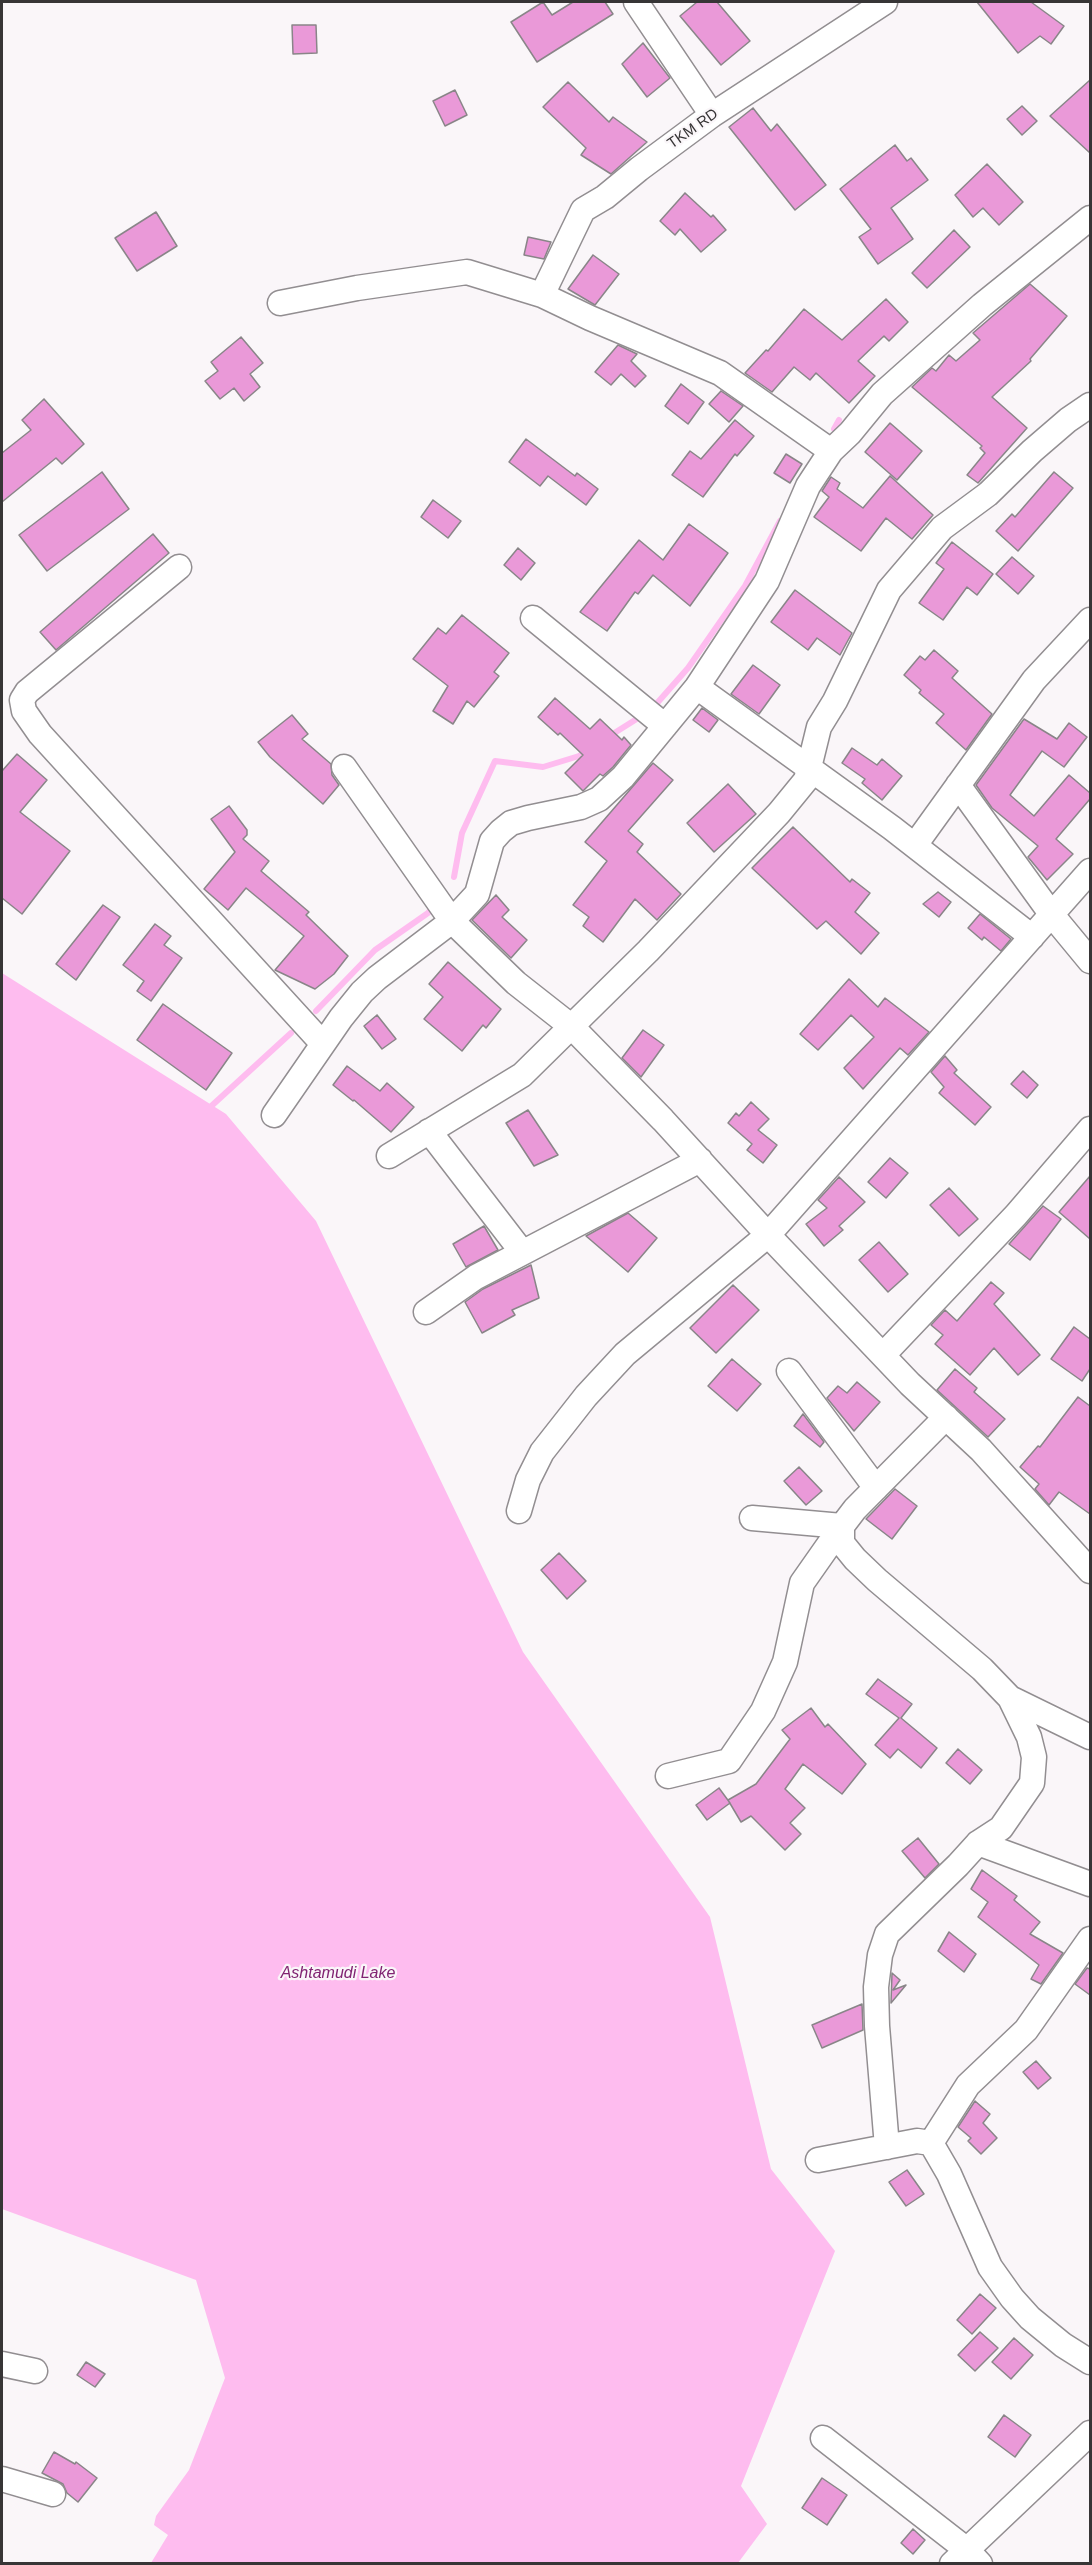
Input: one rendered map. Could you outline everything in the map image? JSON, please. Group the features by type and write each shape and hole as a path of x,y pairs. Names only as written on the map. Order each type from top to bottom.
{"street":[{"path":"636,2 712,115"},
{"name":"TKM RD","path":"542,295 583,210 605,197 647,162 712,115 885,2"},
{"path":"274,1115 341,1018 369,985 452,921 477,894 492,840 501,831 511,824 528,818 581,807 599,799 623,777 697,687 767,581 808,486 831,451 850,434 882,394 982,305 1090,218"},
{"path":"280,303 357,288 467,272 542,295 590,318 720,373 831,451"},
{"path":"388,1156 522,1075 648,951 779,813 806,780 819,727 836,700 889,590 942,528 988,494 1032,451 1068,420 1090,405"},
{"path":"179,567 27,692 22,700 24,711 40,734 323,1044"},
{"path":"533,618 665,726"},
{"path":"915,845 1034,680 1090,620"},
{"path":"697,687 915,845 1032,938"},
{"path":"344,767 452,921 516,983 572,1027 883,1355 981,1450 1090,1571"},
{"path":"958,785 1052,915 1090,961"},
{"path":"519,1511 528,1480 542,1452 586,1396 625,1354 768,1235 1090,871"},
{"path":"883,1355 1016,1215 1090,1129"},
{"path":"429,1131 522,1252"},
{"path":"426,1312 476,1277 700,1160"},
{"path":"789,1371 876,1488"},
{"path":"668,1776 729,1761 763,1711 785,1662 802,1583 842,1526 876,1488 946,1418"},
{"path":"752,1518 842,1526"},
{"path":"842,1526 842,1543 855,1559 922,1621 982,1669 1010,1698 1029,1737 1034,1757 1032,1783 1001,1828 978,1843 887,1934 880,1955 876,1986 887,2147"},
{"path":"1010,1698 1090,1737"},
{"path":"978,1843 1090,1884"},
{"path":"931,2143 968,2085 1026,2030 1090,1939"},
{"path":"818,2160 916,2141 931,2143"},
{"path":"931,2143 945,2166 990,2267 1012,2298 1030,2318 1063,2345 1090,2362"},
{"path":"2,2364 35,2371"},
{"path":"823,2438 966,2559 1090,2433"},
{"path":"2,2479 53,2494"}],"water":[{"name":"Ashtamudi Lake","path":"2,973 226,1114 316,1221 523,1652 710,1917 771,2169 835,2251 741,2486 767,2524 738,2563 151,2563 168,2535 154,2525 156,2516 189,2470 225,2378 196,2280 2,2209"}],"building":[{"path":"543,2 552,15 573,2 605,2 613,14 537,62 511,22"},
{"path":"697,2 717,2 750,41 721,65 680,16"},
{"path":"977,2 1031,2 1064,26 1051,44 1040,36 1018,53"},
{"path":"292,25 316,25 317,53 293,54"},
{"path":"643,43 670,78 647,97 622,64"},
{"path":"1090,80 1090,153 1050,116"},
{"path":"568,82 609,122 613,117 647,142 611,174 581,155 586,148 543,107"},
{"path":"455,90 467,115 445,126 433,101"},
{"path":"1022,106 1037,121 1022,135 1007,119"},
{"path":"753,108 771,131 777,124 826,185 795,210 729,127"},
{"path":"895,145 907,161 911,158 928,180 891,208 913,239 878,264 859,237 871,229 840,189"},
{"path":"987,164 1023,202 999,225 983,208 973,217 955,195"},
{"path":"685,193 711,217 713,215 726,230 701,252 680,229 675,235 660,221"},
{"path":"156,212 177,246 137,271 115,238"},
{"path":"954,230 970,247 927,288 912,273"},
{"path":"528,237 551,242 544,259 524,255"},
{"path":"593,255 619,274 595,305 568,289"},
{"path":"1030,284 1067,316 1030,359 1031,361 992,397 1027,428 978,483 967,475 985,453 980,448 982,446 912,387 932,368 936,371 949,355 956,361 980,340 973,333"},
{"path":"886,299 908,322 889,341 884,336 858,361 875,376 849,403 816,373 810,380 794,367 772,392 745,373 766,350 768,351 804,309 842,340"},
{"path":"241,337 263,363 250,374 260,387 244,401 234,388 220,399 205,381 218,371 211,362"},
{"path":"618,345 637,354 631,361 646,376 635,387 621,374 611,385 595,372"},
{"path":"681,384 704,402 688,424 665,406"},
{"path":"721,391 743,406 729,422 709,404"},
{"path":"44,399 84,444 62,464 56,458 2,502 2,453 31,430 22,420"},
{"path":"735,420 754,436 737,456 735,454 703,497 672,475 690,451 701,459"},
{"path":"890,423 922,451 897,480 865,452"},
{"path":"526,439 575,476 577,473 598,489 586,505 548,476 540,486 509,462"},
{"path":"786,454 802,464 790,483 774,473"},
{"path":"102,472 129,509 47,571 19,535"},
{"path":"1054,472 1073,488 1018,551 996,531 1012,514 1015,517"},
{"path":"890,476 933,515 912,539 886,518 861,551 814,517 829,497 822,491 831,477 840,483 837,489 863,508"},
{"path":"433,500 461,521 448,538 421,517"},
{"path":"689,524 728,553 690,606 653,575 638,594 635,592 607,631 580,612 639,540 663,560"},
{"path":"153,534 169,553 56,650 40,632"},
{"path":"952,542 993,574 977,595 967,587 943,620 919,603 944,569 936,563"},
{"path":"518,548 535,563 521,580 504,565"},
{"path":"1012,557 1034,576 1018,594 996,574"},
{"path":"795,590 852,633 840,655 817,638 808,650 771,622"},
{"path":"462,615 509,653 494,672 499,676 474,707 467,701 453,724 433,711 448,686 413,659 438,628 446,634"},
{"path":"934,650 958,671 952,678 992,714 966,750 936,723 944,714 919,693 921,690 904,675 920,656 925,660"},
{"path":"753,665 780,685 759,714 731,694"},
{"path":"555,698 590,729 600,719 622,740 624,737 631,745 613,767 603,776 600,774 583,791 565,773 583,755 560,733 558,735 538,717"},
{"path":"702,708 718,720 709,732 693,720"},
{"path":"292,715 308,734 302,739 331,764 332,775 339,785 323,804 270,757 258,742"},
{"path":"1024,719 1057,739 1069,723 1087,737 1064,767 1042,751 1010,795 1034,816 1069,775 1090,793 1090,799 1056,839 1073,854 1047,880 1028,857 1038,846 992,808 976,785"},
{"path":"852,748 877,765 882,759 902,776 882,800 862,783 865,779 842,763"},
{"path":"17,754 47,780 20,812 70,851 22,914 2,898 2,771"},
{"path":"653,763 673,780 628,831 643,844 637,852 681,894 657,920 635,899 603,942 583,926 589,917 573,905 607,861 585,842"},
{"path":"728,784 756,814 714,852 687,823"},
{"path":"229,806 247,830 247,835 243,839 269,861 261,871 309,912 306,915 348,956 334,974 315,989 275,970 304,936 246,888 228,910 204,889 235,852 211,819"},
{"path":"793,827 850,882 852,879 870,893 855,912 879,933 861,954 826,921 817,929 752,868"},
{"path":"938,892 951,902 939,917 923,904"},
{"path":"496,895 509,910 502,917 527,940 511,958 472,920"},
{"path":"103,905 120,917 76,980 56,964"},
{"path":"980,914 1011,939 1001,951 984,937 982,940 968,928"},
{"path":"155,924 171,936 164,945 182,958 151,1001 137,991 144,981 123,965"},
{"path":"448,962 501,1009 486,1028 483,1025 462,1051 424,1019 443,997 429,984"},
{"path":"849,979 878,1007 885,998 929,1032 908,1055 900,1048 863,1089 844,1068 874,1037 851,1015 818,1050 800,1034"},
{"path":"163,1004 232,1053 206,1090 137,1040"},
{"path":"377,1015 396,1039 382,1049 364,1026"},
{"path":"643,1030 664,1045 641,1077 622,1058"},
{"path":"945,1056 957,1070 954,1073 991,1107 975,1125 939,1093 944,1087 931,1072"},
{"path":"347,1066 380,1091 387,1083 414,1107 391,1132 333,1085"},
{"path":"1023,1071 1038,1085 1027,1098 1011,1084"},
{"path":"751,1102 769,1119 758,1130 777,1145 763,1163 747,1150 752,1144 728,1123 736,1113 739,1116"},
{"path":"528,1110 558,1155 534,1166 506,1123"},
{"path":"890,1158 908,1173 886,1198 868,1182"},
{"path":"1090,1176 1090,1239 1059,1212"},
{"path":"839,1177 865,1202 839,1226 843,1230 824,1246 806,1224 827,1208 818,1200"},
{"path":"949,1188 978,1219 959,1236 930,1205"},
{"path":"1043,1206 1061,1219 1030,1260 1009,1244"},
{"path":"628,1213 657,1238 628,1272 586,1236"},
{"path":"484,1226 498,1250 466,1267 453,1244"},
{"path":"879,1242 908,1274 888,1292 859,1260"},
{"path":"531,1265 539,1298 512,1310 515,1315 482,1333 465,1302 483,1289"},
{"path":"991,1282 1004,1293 994,1304 1040,1355 1018,1375 994,1348 970,1375 935,1344 943,1335 931,1325 945,1310 957,1321"},
{"path":"733,1285 759,1310 716,1353 690,1328"},
{"path":"1074,1327 1090,1339 1090,1369 1082,1381 1051,1359"},
{"path":"732,1359 761,1384 737,1411 708,1386"},
{"path":"955,1369 977,1388 974,1392 1005,1419 988,1437 937,1390"},
{"path":"857,1382 880,1402 854,1431 827,1398 838,1386 847,1393"},
{"path":"1078,1397 1090,1406 1090,1514 1059,1492 1049,1505 1035,1489 1039,1484 1020,1467 1038,1446 1040,1447"},
{"path":"803,1414 824,1442 820,1447 794,1426"},
{"path":"799,1467 822,1491 806,1505 784,1481"},
{"path":"895,1489 917,1506 892,1539 866,1519"},
{"path":"559,1553 586,1581 567,1599 541,1570"},
{"path":"878,1679 912,1704 901,1718 937,1748 921,1768 898,1749 890,1758 875,1745 899,1718 866,1694"},
{"path":"811,1708 825,1727 828,1724 866,1764 842,1794 803,1764 785,1789 805,1808 790,1823 801,1834 785,1850 751,1816 741,1822 728,1800 756,1784 790,1739 782,1730"},
{"path":"958,1749 982,1770 970,1784 946,1763"},
{"path":"719,1788 730,1803 707,1820 696,1805"},
{"path":"918,1838 939,1864 925,1878 902,1851"},
{"path":"982,1870 1017,1896 1014,1900 1040,1922 1030,1934 1063,1953 1041,1984 1031,1979 1039,1965 978,1917 988,1902 971,1889"},
{"path":"949,1932 976,1954 964,1972 938,1951"},
{"path":"1087,1968 1090,1969 1090,1995 1075,1984"},
{"path":"892,1973 900,1980 893,1990 906,1985 891,2003"},
{"path":"862,2004 863,2030 822,2048 812,2025"},
{"path":"1036,2061 1051,2078 1038,2089 1023,2072"},
{"path":"975,2101 990,2114 983,2123 997,2138 981,2154 968,2141 971,2138 958,2127"},
{"path":"907,2170 924,2194 906,2206 889,2182"},
{"path":"980,2294 996,2308 972,2334 957,2320"},
{"path":"980,2332 998,2348 975,2371 958,2355"},
{"path":"1014,2338 1033,2355 1011,2379 992,2362"},
{"path":"86,2362 105,2374 95,2387 77,2375"},
{"path":"1004,2415 1031,2435 1015,2457 988,2437"},
{"path":"54,2452 75,2464 76,2462 97,2478 78,2502 67,2493 63,2484 42,2473"},
{"path":"822,2478 847,2495 827,2525 802,2508"},
{"path":"913,2529 925,2540 913,2554 901,2543"}],"waterway":[{"path":"834,429 839,420"},
{"path":"651,710 688,668 745,586 780,521"},
{"path":"608,737 643,715"},
{"path":"454,877 462,833 495,761 543,767 579,756 587,751"},
{"path":"316,1011 375,950 428,913 434,905"},
{"path":"207,1110 291,1033"}]}
